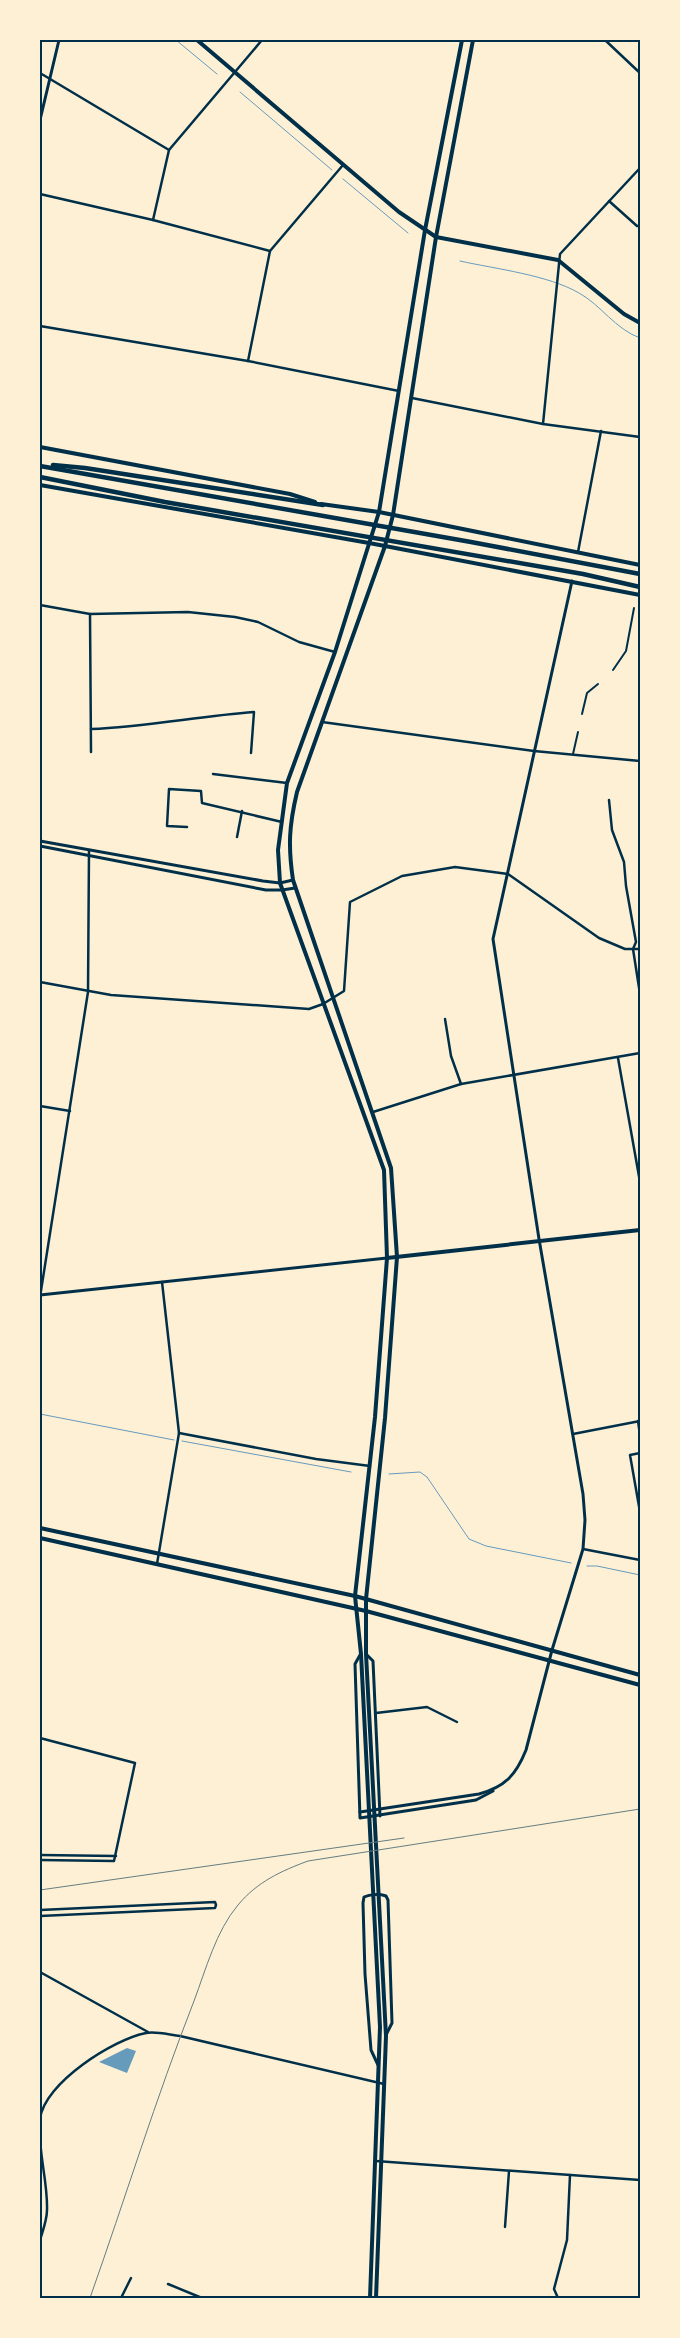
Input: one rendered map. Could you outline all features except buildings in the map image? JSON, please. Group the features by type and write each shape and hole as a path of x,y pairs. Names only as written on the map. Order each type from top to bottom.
{"highway":[{"path":"40,465 85,468 323,505"},
{"path":"40,465 451,538 640,574"},
{"path":"40,477 165,502 583,574 640,587"}],"main road":[{"path":"197,40 399,212 425,230 436,237 558,260 624,314 640,323"},
{"path":"370,2298 380,2068 380,2027 361,1654 355,1596 370,1466 387,1258 384,1170 282,890 278,850 288,783 335,652 379,512 425,230 462,40"},
{"path":"376,2298 386,2026 366,1654 366,1599 385,1418 397,1257 390,1168 373,1112 332,999 295,888 288,846 290,820 296,792 385,546 393,515 436,237 473,40"},
{"path":"40,447 290,494 323,505 379,512 640,565"},
{"path":"40,485 572,580 640,595"},
{"path":"387,1258 539,1239 640,1230"},
{"path":"40,1528 355,1596 640,1675"},
{"path":"40,1538 366,1611 550,1659 640,1685"}],"street":[{"path":"40,120 59,40"},
{"path":"153,220 170,150 262,40"},
{"path":"605,40 640,73"},
{"path":"40,73 170,150"},
{"path":"248,361 270,251 343,164"},
{"path":"543,424 555,286 560,254 640,168"},
{"path":"40,194 153,220 270,251"},
{"path":"609,201 637,226 640,226"},
{"path":"40,326 248,361 399,392"},
{"path":"412,398 543,424 640,437"},
{"path":"578,552 601,431"},
{"path":"361,1654 355,1664 360,1818 476,1800 505,1782 521,1763 552,1650 583,1549 585,1520 583,1494 539,1239 493,939 572,580"},
{"path":"40,605 90,614 188,612 235,617 258,622 299,642 335,652"},
{"path":"613,670 626,651 634,608"},
{"path":"90,614 91,752"},
{"path":"582,714 587,693 598,684"},
{"path":"91,729 136,727 202,716 254,712 251,753"},
{"path":"321,722 534,751 640,761"},
{"path":"573,754 578,732"},
{"path":"213,774 288,783"},
{"path":"187,827 167,826 169,789 201,791 202,803 282,822"},
{"path":"608,800 612,830 624,862 626,886 636,942 633,950 640,994"},
{"path":"236,837 242,811"},
{"path":"40,841 280,883 293,880"},
{"path":"40,846 266,890 295,888"},
{"path":"89,850 88,992 40,1296 387,1258"},
{"path":"40,982 111,995 309,1009 323,1004 344,991 350,902 402,876 455,867 508,874 599,938 625,949 633,950 640,948"},
{"path":"445,1019 452,1056 461,1084"},
{"path":"373,1112 461,1084 640,1053"},
{"path":"618,1058 640,1182"},
{"path":"40,1106 70,1111"},
{"path":"157,1564 179,1433 162,1282"},
{"path":"572,1434 639,1421 640,1435"},
{"path":"179,1433 316,1459 370,1466"},
{"path":"640,1453 630,1455 640,1512"},
{"path":"583,1549 640,1560"},
{"path":"366,1654 373,1661 380,1816"},
{"path":"376,1713 427,1707 457,1722"},
{"path":"40,1738 135,1763 114,1861 40,1860"},
{"path":"360,1812 479,1794 495,1789"},
{"path":"40,1855 116,1856"},
{"path":"380,2068 371,2050 365,1974 363,1903 364,1898 367,1896 383,1895 388,1900 392,2023 386,2036"},
{"path":"40,1910 215,1902 216,1905 215,1908 40,1916"},
{"path":"40,1972 148,2032 180,2036 385,2084"},
{"path":"40,2240 47,2211 41,2132 43,2109 67,2077 85,2062 137,2035 148,2032"},
{"path":"376,2162 640,2180"},
{"path":"506,2227 509,2171"},
{"path":"558,2298 554,2289 566,2240 570,2175"},
{"path":"121,2298 131,2278"},
{"path":"168,2284 202,2298"}],"water":[{"path":"127,2048 136,2051 127,2073 99,2062"}],"waterway":[{"path":"176,40 217,74"},
{"path":"240,92 332,170"},
{"path":"343,179 408,233"},
{"path":"460,261 537,277 566,287 587,298 623,329 640,338"},
{"path":"40,1414 174,1440"},
{"path":"182,1441 351,1472"},
{"path":"389,1474 420,1472 427,1477 469,1539 486,1546 571,1563"},
{"path":"587,1566 597,1566 640,1575"}],"railway":[{"path":"90,2298 167,2074 212,1951 230,1915 245,1897 279,1873 308,1861 640,1809"},
{"path":"40,1890 404,1838"}]}
